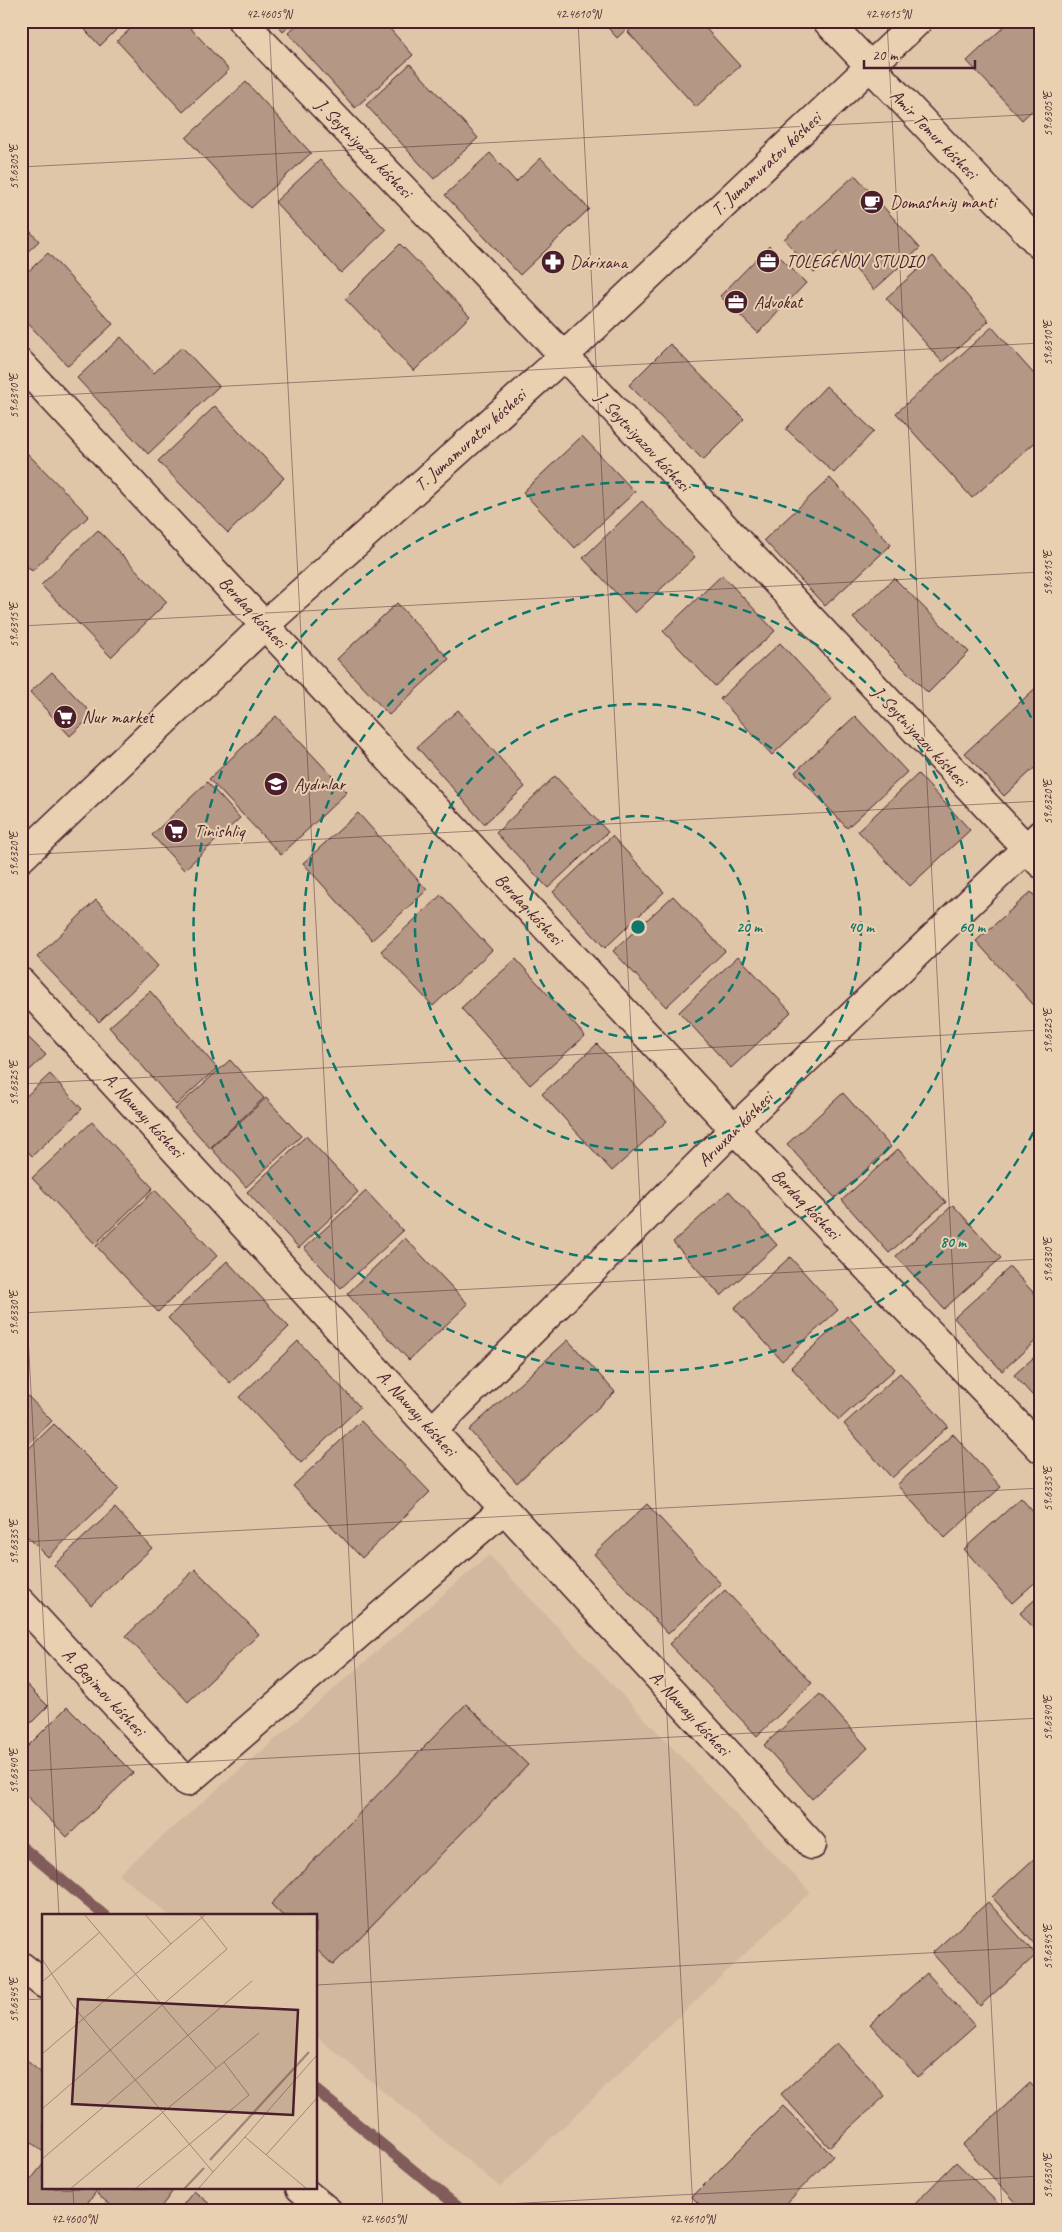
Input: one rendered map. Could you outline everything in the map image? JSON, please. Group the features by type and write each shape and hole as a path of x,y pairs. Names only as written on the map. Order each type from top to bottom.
{"street":[{"name":"J. Seytniyazov kóshesi","path":"242,21 1035,849"},
{"name":"Amir Temur kóshesi","path":"827,21 1041,246"},
{"name":"T. Jumamuratov kóshesi","path":"21,858 265,625 564,356 918,21"},
{"name":"Berdaq kóshesi","path":"21,364 734,1129 1041,1449"},
{"name":"Arıwxan kóshesi","path":"434,1430 734,1129 1035,849"},
{"name":"A. Nawayı kóshesi","path":"21,982 434,1430 503,1510 812,1846"},
{"name":"A. Begimov kóshesi","path":"21,1602 187,1782 503,1510"},
{"path":"21,1966 42,1982"},
{"path":"302,2190 328,2211"}],"shaded area":[{"path":"489,1555 810,1892 500,2187 318,2038 318,1914 168,1914 119,1874"}],"building":[{"path":"77,21 125,21 100,46"},
{"path":"139,21 184,21 229,70 183,112 117,41"},
{"path":"274,21 295,21 283,32"},
{"path":"301,21 383,21 413,55 355,108 288,33"},
{"path":"602,21 635,21 617,38"},
{"path":"639,21 699,21 740,66 696,107 628,32"},
{"path":"1010,21 1041,21 1041,102 1022,120 967,61"},
{"path":"410,64 478,138 434,179 366,105"},
{"path":"246,82 311,153 251,208 186,138"},
{"path":"490,153 516,182 541,158 589,209 520,275 445,195"},
{"path":"320,160 386,230 341,273 275,202"},
{"path":"855,175 920,248 874,290 839,251 814,273 784,239"},
{"path":"21,221 39,241 21,258"},
{"path":"400,244 470,316 414,371 345,299"},
{"path":"769,246 806,283 758,333 720,296"},
{"path":"48,253 113,324 68,366 21,316 21,278"},
{"path":"933,256 989,321 942,362 886,298"},
{"path":"992,327 1041,382 1041,437 972,498 896,413"},
{"path":"121,337 154,373 182,347 219,386 148,454 77,378"},
{"path":"670,344 744,419 703,460 629,385"},
{"path":"826,386 874,431 834,473 786,429"},
{"path":"215,406 284,478 228,533 158,461"},
{"path":"582,436 635,492 575,548 523,492"},
{"path":"21,447 89,516 32,571 21,560"},
{"path":"830,478 891,545 825,606 764,540"},
{"path":"642,501 695,557 635,613 583,558"},
{"path":"98,530 167,602 111,657 41,585"},
{"path":"722,575 775,631 715,686 663,631"},
{"path":"894,578 969,652 928,693 853,618"},
{"path":"397,603 449,659 389,715 337,659"},
{"path":"780,643 832,699 772,755 720,699"},
{"path":"52,672 93,715 70,736 30,692"},
{"path":"1041,683 1041,762 1004,796 965,753"},
{"path":"458,710 525,787 484,824 417,747"},
{"path":"276,716 347,792 281,855 209,779"},
{"path":"855,716 907,772 847,828 795,772"},
{"path":"918,774 970,830 910,886 858,831"},
{"path":"555,776 608,832 548,888 496,833"},
{"path":"207,782 240,818 184,870 152,835"},
{"path":"358,813 427,890 372,940 303,863"},
{"path":"612,836 664,892 605,948 553,892"},
{"path":"1031,892 1041,903 1041,1013 976,941"},
{"path":"441,895 492,950 433,1006 381,951"},
{"path":"673,896 725,951 666,1007 613,951"},
{"path":"96,900 158,966 99,1022 37,957"},
{"path":"738,956 791,1012 731,1068 679,1012"},
{"path":"516,959 585,1036 530,1085 461,1008"},
{"path":"150,991 217,1068 176,1105 109,1027"},
{"path":"21,1030 46,1055 21,1078"},
{"path":"597,1044 667,1121 612,1171 542,1094"},
{"path":"230,1060 264,1098 210,1148 175,1109"},
{"path":"50,1074 82,1109 32,1156 21,1144 21,1101"},
{"path":"843,1093 891,1147 835,1198 787,1144"},
{"path":"266,1098 301,1136 246,1187 211,1148"},
{"path":"92,1122 153,1188 95,1244 32,1178"},
{"path":"306,1136 358,1192 299,1248 247,1192"},
{"path":"898,1149 946,1202 889,1253 842,1200"},
{"path":"155,1190 217,1256 158,1312 96,1246"},
{"path":"366,1191 403,1231 341,1288 304,1248"},
{"path":"729,1191 777,1245 721,1296 673,1242"},
{"path":"953,1205 1001,1258 944,1309 896,1256"},
{"path":"405,1238 468,1304 409,1360 347,1294"},
{"path":"790,1257 838,1310 782,1361 734,1308"},
{"path":"227,1261 289,1327 230,1383 168,1318"},
{"path":"1010,1267 1041,1301 1041,1336 1002,1371 954,1318"},
{"path":"847,1316 895,1369 839,1420 791,1367"},
{"path":"568,1340 615,1392 517,1483 469,1430"},
{"path":"298,1341 360,1407 301,1463 239,1397"},
{"path":"1041,1351 1041,1405 1014,1375"},
{"path":"900,1373 948,1426 892,1478 844,1424"},
{"path":"21,1389 52,1421 21,1451"},
{"path":"361,1421 430,1492 362,1558 293,1486"},
{"path":"54,1424 119,1489 48,1557 21,1530 21,1456"},
{"path":"953,1434 1001,1487 945,1538 897,1485"},
{"path":"1021,1498 1041,1521 1041,1577 1012,1603 964,1549"},
{"path":"647,1504 721,1584 668,1634 594,1554"},
{"path":"115,1508 152,1548 91,1605 54,1565"},
{"path":"195,1569 259,1634 188,1702 126,1636"},
{"path":"725,1590 812,1683 757,1736 669,1644"},
{"path":"1041,1594 1041,1636 1020,1613"},
{"path":"21,1679 48,1706 21,1733"},
{"path":"820,1694 868,1748 812,1799 764,1745"},
{"path":"466,1704 528,1765 333,1965 318,1951 318,1914 281,1914 271,1904"},
{"path":"67,1707 133,1773 67,1837 21,1790 21,1753"},
{"path":"1037,1856 1041,1859 1041,1945 1038,1948 992,1897"},
{"path":"988,1902 1036,1955 980,2006 932,1953"},
{"path":"927,1973 975,2026 918,2077 870,2024"},
{"path":"837,2043 885,2096 829,2147 781,2094"},
{"path":"21,2056 42,2073 42,2151 21,2134"},
{"path":"1030,2083 1041,2095 1041,2197 1024,2211 963,2145"},
{"path":"783,2106 833,2156 779,2211 706,2211 692,2197"},
{"path":"956,2162 1006,2211 908,2211"},
{"path":"42,2166 42,2190 97,2190 81,2211 36,2211 21,2199 21,2192"},
{"path":"100,2190 174,2190 158,2211 118,2211 97,2194"},
{"path":"194,2191 218,2211 178,2211"}],"waterway":[{"path":"21,1846 103,1914"},
{"path":"318,2092 463,2211"}],"place":[{"name":"Domashniy manti","path":"872,202"},
{"name":"TOLEGENOV STUDIO","path":"768,261"},
{"name":"Dárixana","path":"553,262"},
{"name":"Advokat","path":"736,302"},
{"name":"Nur market","path":"65,717"},
{"name":"Aydınlar","path":"276,784"},
{"name":"Tinishliq","path":"176,831"}]}
